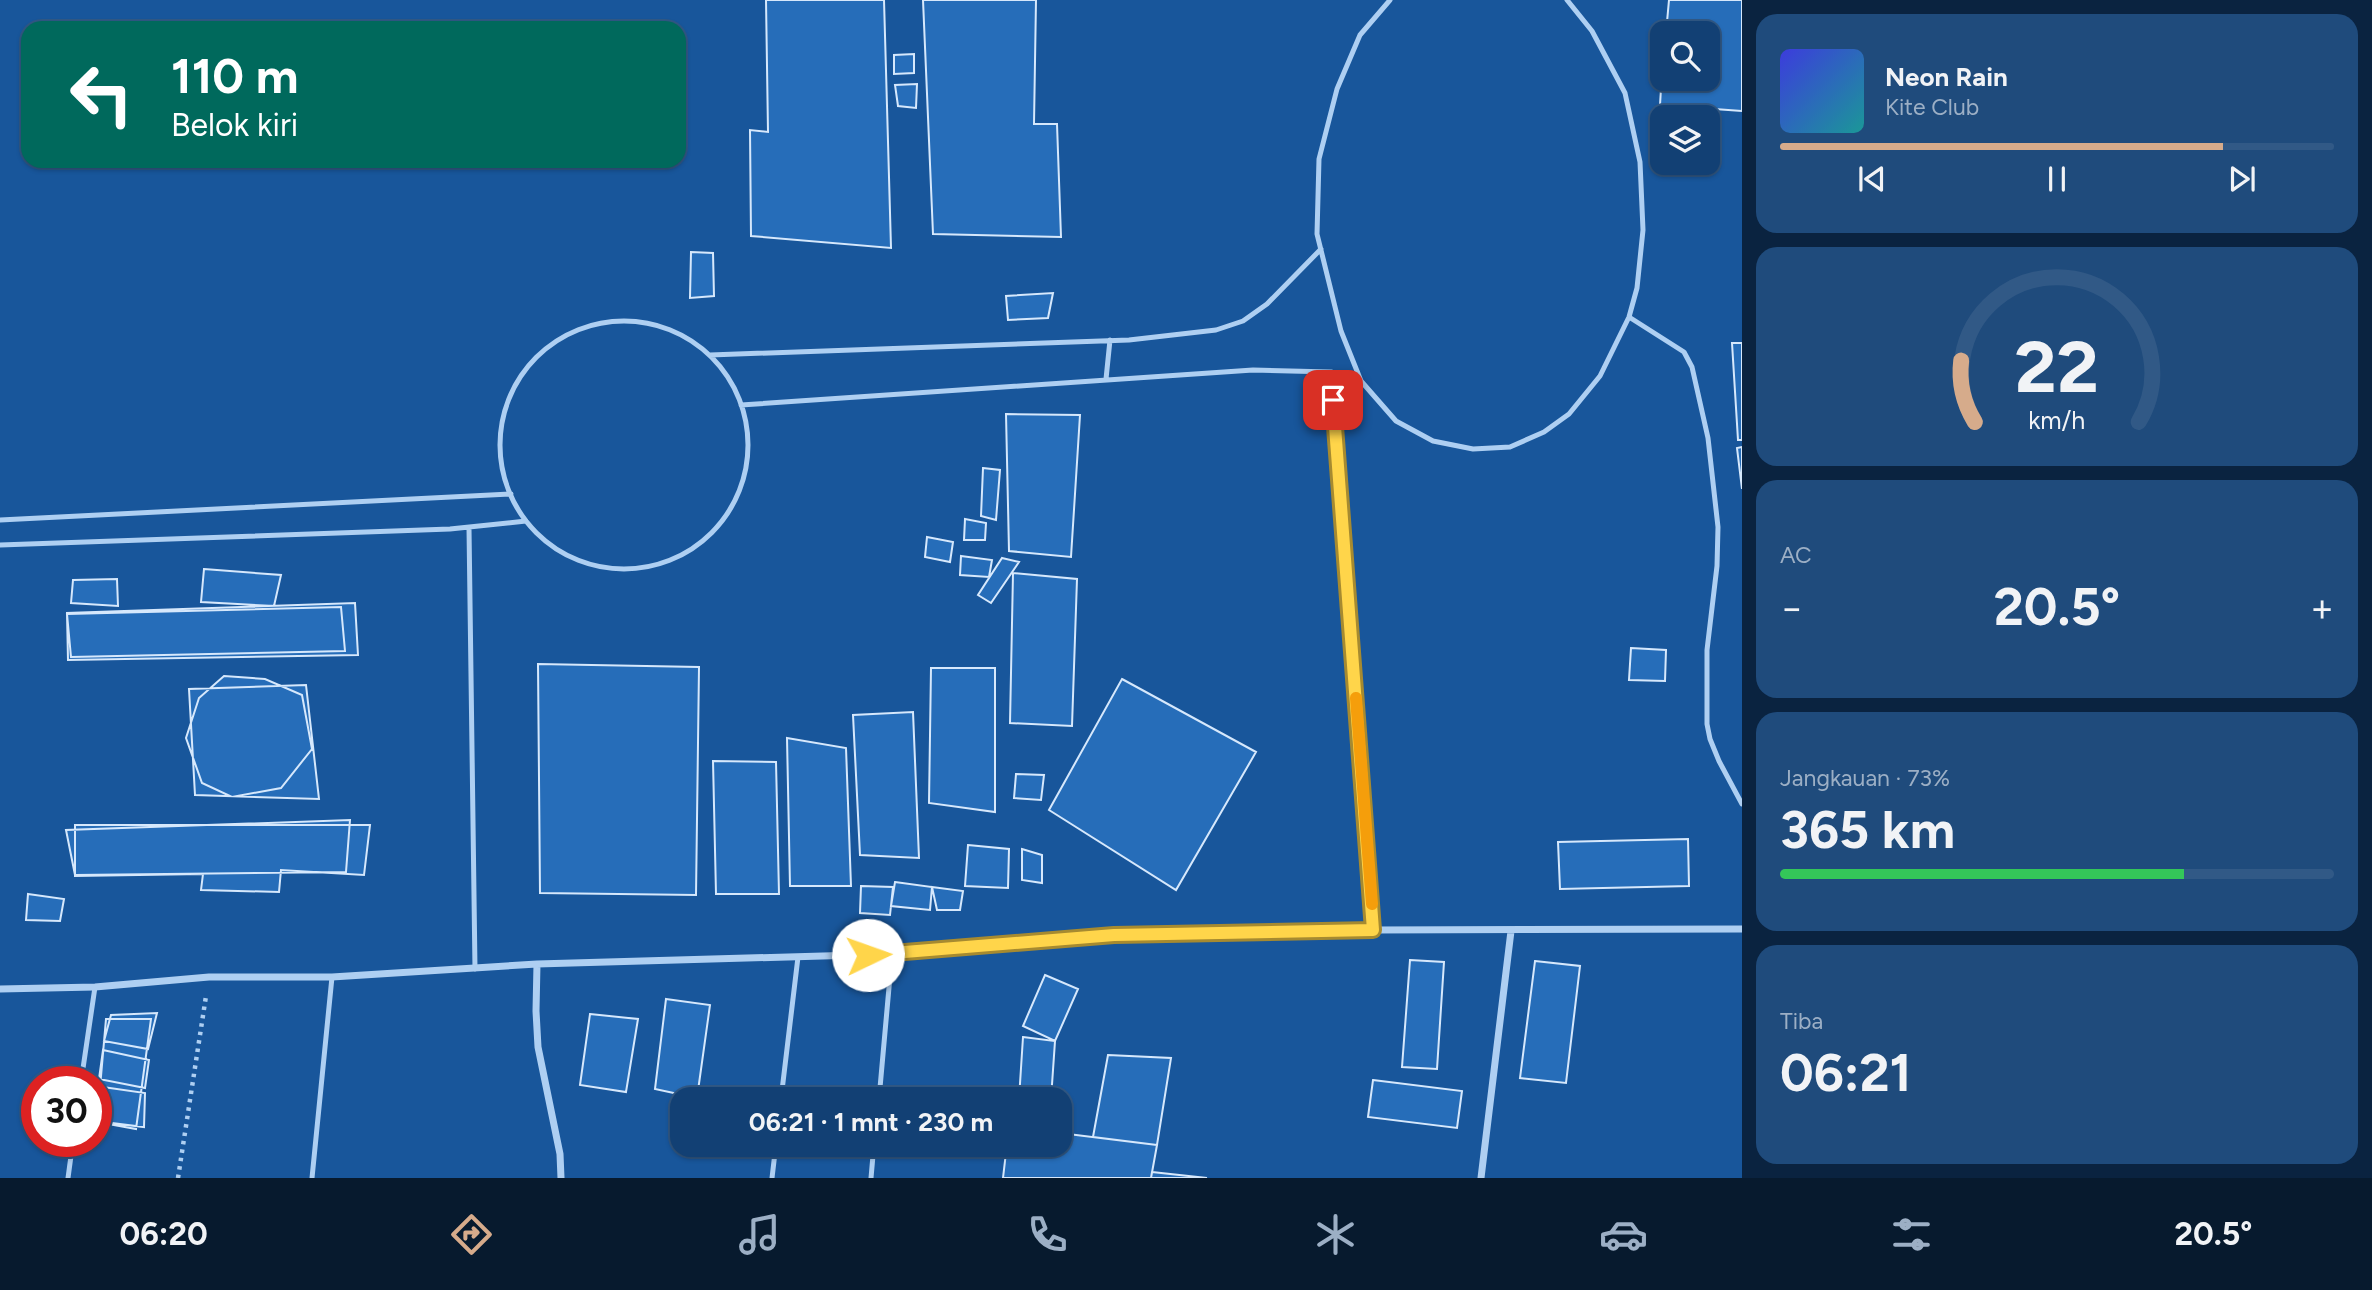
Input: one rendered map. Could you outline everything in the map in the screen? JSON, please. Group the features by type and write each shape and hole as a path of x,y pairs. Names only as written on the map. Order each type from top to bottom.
{"street":[{"path":"0,989 95,987 209,978 332,977 537,964 892,954 1114,935 1373,930 1742,929"},
{"path":"1481,1178 1511,931"},
{"path":"537,964 538,1047 560,1154 561,1178"}],"lane":[{"path":"1390,0 1360,35 1337,89 1319,159 1317,234 1341,331 1361,381 1396,421 1433,442 1473,449 1510,447 1544,432 1569,414 1600,376 1629,317 1637,288 1643,230 1640,162 1625,93 1592,31 1567,0"},
{"path":"709,355 1110,340 1204,331 1243,321 1267,304 1321,249"},
{"path":"1629,317 1684,352 1692,367 1708,438 1718,527 1717,566 1707,650 1707,724 1719,761 1742,804"},
{"path":"629,321 658,325 686,337 709,355 729,378 741,405 748,435 747,465 739,494 717,527 703,542 678,558 620,570 590,565 563,554 539,536 526,522 507,486 501,456 502,426 510,397 525,371 545,349 570,333 599,323 629,321"},
{"path":"1106,379 1110,340"},
{"path":"741,405 1253,370 1331,372 1361,381"},
{"path":"1331,372 1373,930"},
{"path":"0,520 511,494"},
{"path":"0,545 469,527 526,522"},
{"path":"469,527 475,969"},
{"path":"879,1087 892,954"},
{"path":"782,1087 798,957"},
{"path":"312,1178 332,977"},
{"path":"83,1066 95,987"},
{"path":"68,1178 71,1157"},
{"path":"772,1178 774,1157"},
{"path":"871,1178 873,1157"}],"path":[{"path":"178,1178 209,978"}],"building":[{"path":"766,0 884,0 891,248 751,236 750,130 768,132"},
{"path":"923,0 1036,0 1034,124 1057,124 1061,237 933,234"},
{"path":"1669,0 1742,0 1742,111 1720,109 1720,105 1660,105 1661,91 1720,91 1720,21 1667,21"},
{"path":"914,54 914,73 894,74 894,55"},
{"path":"917,84 916,108 898,106 895,85"},
{"path":"691,252 713,253 714,296 690,298"},
{"path":"1053,293 1048,318 1008,320 1006,296"},
{"path":"1732,343 1742,343 1742,440 1738,440"},
{"path":"1006,414 1080,415 1071,557 1009,551"},
{"path":"1742,447 1742,489 1737,448"},
{"path":"983,468 1000,470 996,520 981,516"},
{"path":"965,519 986,523 985,540 964,540"},
{"path":"927,537 953,542 950,562 925,557"},
{"path":"961,556 992,560 989,577 960,575"},
{"path":"1002,558 1019,562 991,603 978,595"},
{"path":"204,569 281,575 274,606 201,602"},
{"path":"1013,573 1077,579 1072,726 1010,723"},
{"path":"117,579 118,606 71,603 73,580"},
{"path":"355,603 358,655 68,660 67,613"},
{"path":"341,607 345,651 71,657 67,614"},
{"path":"1631,648 1666,650 1665,681 1629,680"},
{"path":"538,664 699,667 696,895 540,893"},
{"path":"931,668 995,668 995,812 929,803"},
{"path":"224,676 265,679 302,695 312,749 281,788 232,797 202,783 186,738 199,698"},
{"path":"1122,679 1256,752 1176,890 1049,810"},
{"path":"306,685 319,799 195,795 189,689"},
{"path":"913,712 919,858 860,855 853,715"},
{"path":"787,738 846,748 851,886 790,886"},
{"path":"713,761 776,762 779,894 716,894"},
{"path":"1016,774 1044,775 1041,800 1014,798"},
{"path":"350,820 346,872 75,875 66,830"},
{"path":"75,825 370,825 364,875 281,870 279,892 201,890 203,874 75,876"},
{"path":"1688,839 1689,886 1560,889 1558,842"},
{"path":"968,845 1009,849 1008,888 965,886"},
{"path":"1022,849 1042,855 1042,883 1022,880"},
{"path":"895,882 932,887 930,910 891,906"},
{"path":"861,886 893,887 890,915 860,913"},
{"path":"932,887 963,891 960,910 937,910"},
{"path":"28,894 64,899 60,921 26,920"},
{"path":"1410,960 1444,962 1437,1069 1402,1067"},
{"path":"1535,961 1580,966 1566,1083 1520,1078"},
{"path":"1045,975 1078,989 1055,1041 1023,1026"},
{"path":"666,999 710,1005 699,1087 670,1087 670,1092 655,1089"},
{"path":"157,1013 148,1049 104,1041 111,1015"},
{"path":"590,1014 638,1019 626,1092 580,1085"},
{"path":"106,1019 151,1019 136,1129 112,1125 112,1066 102,1066"},
{"path":"1023,1037 1055,1041 1052,1087 1020,1087"},
{"path":"103,1050 149,1060 145,1088 112,1082 112,1066 101,1066"},
{"path":"1108,1055 1171,1058 1157,1145 1093,1137"},
{"path":"1373,1080 1462,1091 1457,1128 1368,1117"},
{"path":"112,1088 145,1093 144,1127 112,1123"},
{"path":"1072,1134 1157,1145 1151,1178 1003,1178 1005,1157 1072,1157"},
{"path":"1152,1172 1207,1178 1151,1178"}],"slow traffic":[{"path":"1356,698 1372,904"}],"route":[{"path":"868,955 1114,935 1373,930 1333,400"}]}
